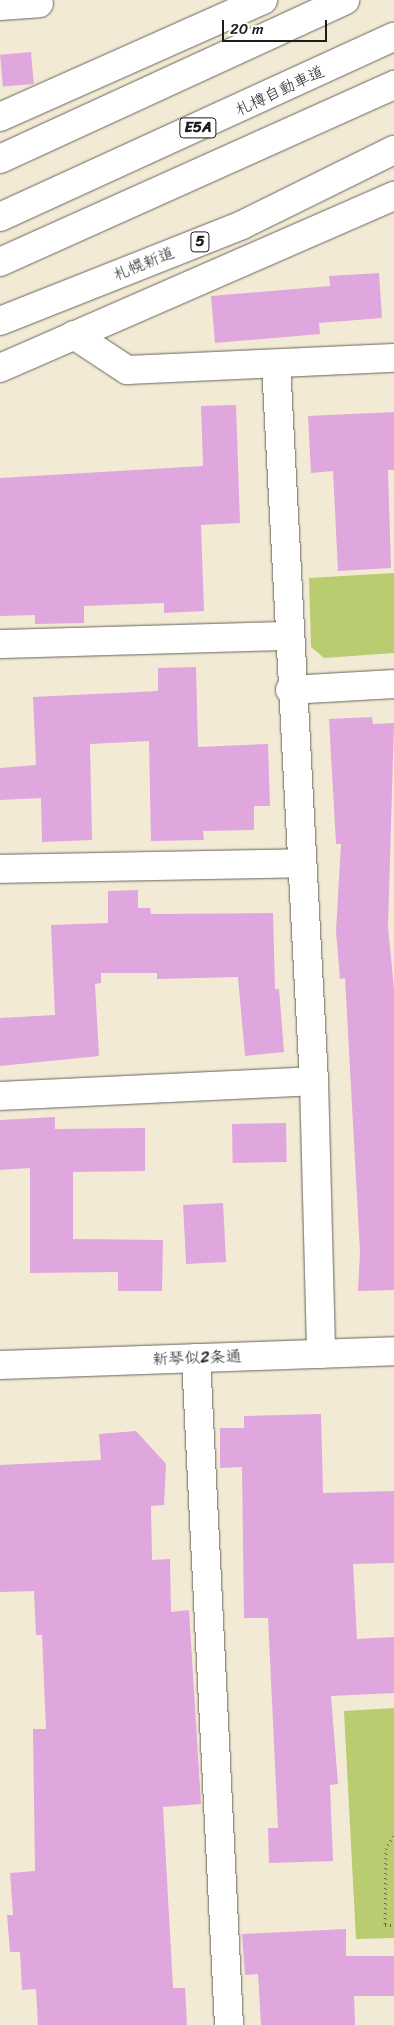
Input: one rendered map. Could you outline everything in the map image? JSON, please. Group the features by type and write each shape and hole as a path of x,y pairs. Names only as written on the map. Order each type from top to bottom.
{"main road":[{"path":"0,117 263,0"},
{"path":"0,159 345,0"},
{"path":"0,6 39,3"},
{"name":"札樽自動車道","path":"0,217 394,37"},
{"name":"E5A","path":"0,262 394,85"},
{"name":"札幌新道","path":"0,321 242,225 394,150"},
{"path":"0,368 394,196"},
{"path":"74,335 127,370 394,358"},
{"path":"276,364 287,636 314,1081 321,1354"},
{"path":"0,644 287,636"},
{"path":"290,690 394,684"},
{"path":"0,869 301,863"},
{"path":"0,1096 314,1081"},
{"name":"新琴似2条通","path":"0,1365 394,1351"},
{"path":"196,1358 229,2025"}],"path":[{"path":"394,1836 386,1848 385,1925 394,1925"},
{"path":"386,1848 394,1845"}],"green space":[{"path":"394,573 394,653 324,658 311,647 309,578"},
{"path":"394,1708 394,1938 356,1939 344,1711"}],"building":[{"path":"31,52 34,84 3,87 0,55"},
{"path":"379,273 382,318 319,323 320,334 215,343 211,296 330,286 329,276"},
{"path":"236,405 240,523 201,525 204,611 164,613 164,603 84,606 84,623 35,624 35,615 0,616 0,478 203,466 201,406"},
{"path":"394,412 394,470 388,470 391,568 338,571 333,471 311,473 308,416"},
{"path":"196,667 198,747 268,744 270,806 254,806 254,830 203,831 204,840 151,841 149,741 90,744 92,840 42,842 41,798 0,800 0,768 36,765 33,697 158,691 158,668"},
{"path":"372,717 373,724 394,723 388,927 394,989 394,1290 358,1291 360,1252 345,978 340,979 336,931 341,844 336,844 329,719"},
{"path":"138,890 138,908 150,908 151,914 273,913 275,989 279,989 284,1052 245,1056 238,977 157,979 157,973 101,973 101,983 95,984 99,1056 0,1066 0,1018 55,1015 51,925 108,923 108,891"},
{"path":"55,1117 55,1129 145,1128 145,1171 73,1172 73,1239 163,1240 162,1291 118,1291 118,1272 30,1273 30,1168 0,1170 0,1120"},
{"path":"286,1123 287,1162 233,1163 232,1124"},
{"path":"223,1203 226,1262 186,1264 183,1205"},
{"path":"321,1414 323,1493 394,1491 394,1563 353,1564 357,1639 394,1637 394,1693 331,1696 338,1784 330,1785 333,1861 269,1863 268,1828 278,1828 268,1618 244,1618 242,1467 220,1468 220,1428 244,1428 244,1416"},
{"path":"136,1431 166,1464 164,1505 151,1506 152,1560 170,1559 171,1612 189,1610 201,1804 163,1807 173,1988 185,1988 187,2025 38,2025 36,1989 22,1990 20,1952 10,1952 7,1915 13,1915 10,1873 35,1871 33,1729 46,1729 42,1635 36,1635 34,1591 0,1592 0,1465 101,1460 99,1434"},
{"path":"346,1929 346,1956 394,1956 394,1996 354,1996 355,2025 261,2025 258,1974 245,1975 242,1934"}]}
